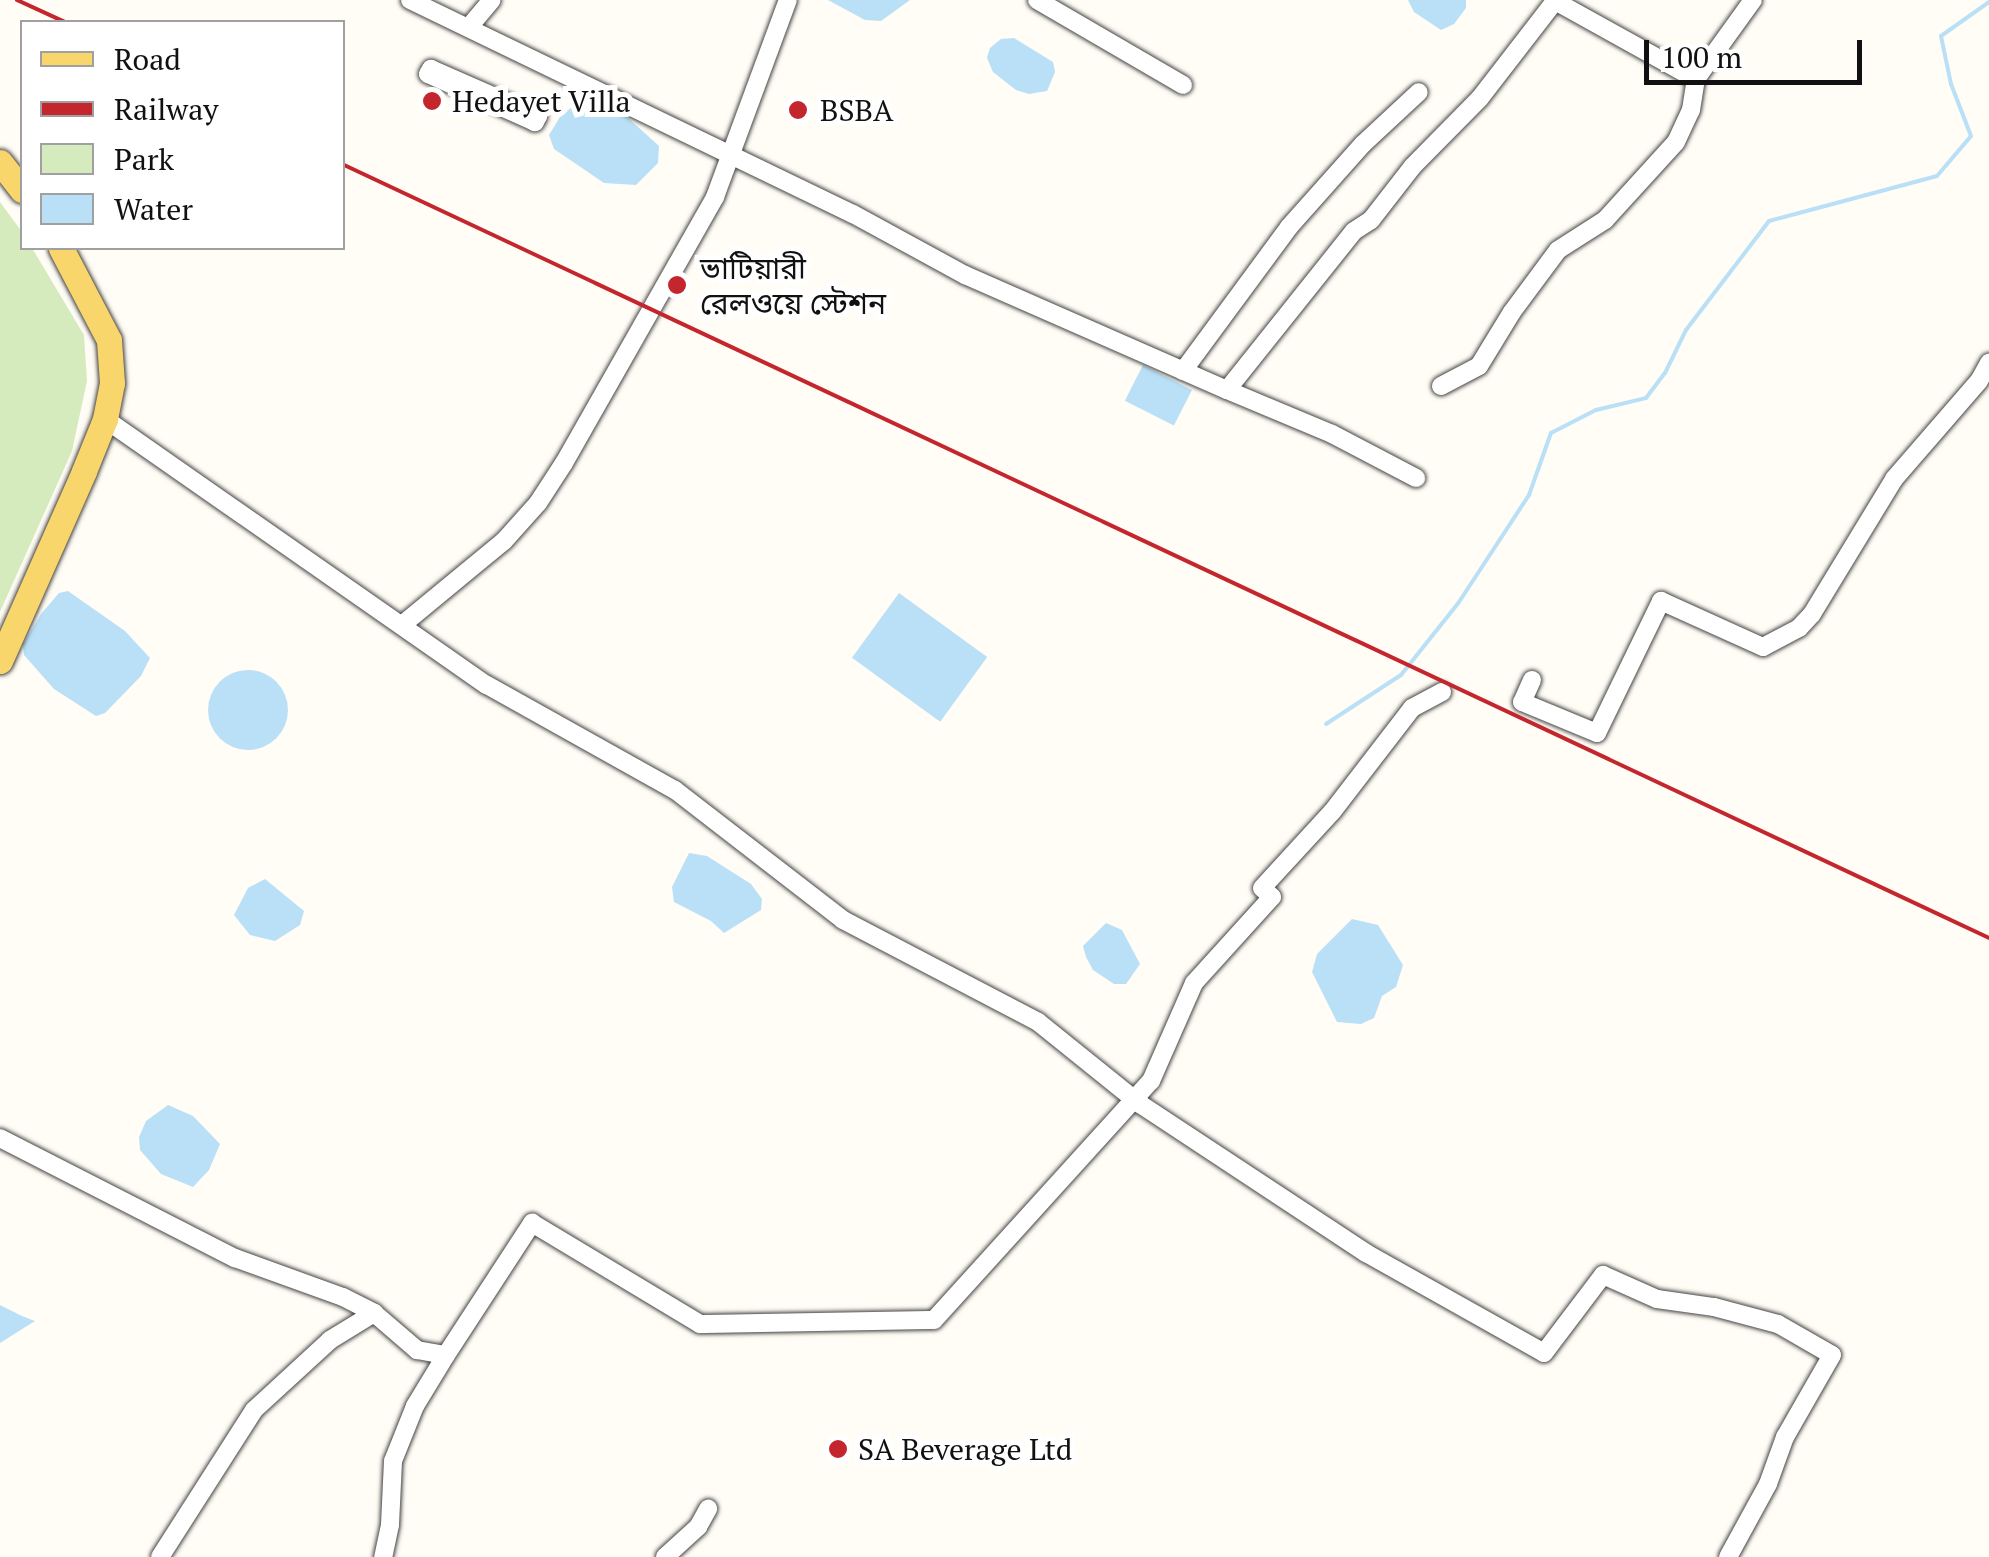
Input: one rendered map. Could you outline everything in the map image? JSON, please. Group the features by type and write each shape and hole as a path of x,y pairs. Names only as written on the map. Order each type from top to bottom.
{"main road":[{"path":"0,162 20,187"},
{"path":"0,661 105,419 112,383 110,340 61,250"}],"street":[{"path":"410,0 853,214 966,275 1332,434 1416,478"},
{"path":"469,27 492,0"},
{"path":"402,624 504,541 538,503 668,282 732,158 788,0"},
{"path":"1037,0 1183,85"},
{"path":"1442,386 1480,366 1512,312 1558,250 1605,220 1676,142 1691,110 1696,79 1752,0"},
{"path":"1228,390 1354,232 1371,220 1413,166 1480,98 1555,1 1696,79"},
{"path":"431,69 538,116 535,122 464,90 428,74 431,69"},
{"path":"1183,370 1289,227 1363,144 1419,92"},
{"path":"1532,680 1522,702 1597,732 1661,602 1763,647 1799,628 1812,614 1894,479 1979,382 1989,363"},
{"path":"105,419 536,715 675,790 843,920 1038,1022 1140,1104 1366,1253 1544,1353 1603,1276 1658,1299 1714,1307 1778,1324 1832,1355 1785,1437 1768,1484 1728,1557"},
{"path":"384,1557 394,1461 415,1406 532,1223 700,1324 934,1320 1151,1081 1194,983 1272,896 1262,888 1332,812 1412,708 1442,692"},
{"path":"0,1138 210,1246 344,1296 374,1313 417,1350 446,1355"},
{"path":"160,1557 254,1410 330,1340 374,1313"},
{"path":"664,1557 698,1527 708,1509"}],"green space":[{"path":"0,202 20,229 20,250 33,250 84,335 87,381 72,451 0,612"}],"water":[{"path":"828,0 910,0 881,21 865,20"},
{"path":"1408,0 1466,0 1466,8 1454,24 1441,30 1414,12"},
{"path":"1014,38 1053,62 1055,72 1047,91 1029,94 1016,90 993,72 987,58 990,48 1001,39"},
{"path":"594,102 627,117 659,146 658,163 636,185 604,183 554,149 549,135 560,117 572,107"},
{"path":"1143,365 1192,390 1174,426 1125,401"},
{"path":"68,591 125,631 150,658 141,676 105,713 96,716 54,689 24,655 23,644 41,614 59,593"},
{"path":"899,593 987,657 940,722 852,658"},
{"path":"248,670 263,673 276,682 285,695 285,725 276,738 263,747 248,750 233,747 220,738 211,725 208,710 211,695 220,682 233,673"},
{"path":"689,853 707,856 751,884 762,899 761,910 724,933 711,921 674,902 672,887"},
{"path":"265,879 304,911 300,925 275,941 250,935 234,915 248,888"},
{"path":"1352,919 1378,925 1403,965 1396,987 1382,996 1374,1018 1361,1024 1337,1022 1312,972 1317,954"},
{"path":"1106,923 1122,930 1140,964 1126,984 1114,984 1093,970 1086,957 1083,946"},
{"path":"168,1105 193,1116 220,1144 209,1170 193,1187 161,1174 140,1150 139,1137 146,1121"},
{"path":"0,1305 22,1316 35,1321 0,1343"}],"waterway":[{"path":"1326,724 1401,675 1459,602 1529,495 1551,433 1596,410 1646,398 1665,373 1686,330 1769,221 1937,176 1971,136 1951,84 1941,36 1989,2"}],"railway":[{"path":"17,0 61,20"},
{"path":"345,165 1989,938"}],"place":[{"name":"Hedayet Villa","path":"432,101"},
{"name":"BSBA","path":"798,110"},
{"name":"ভাটিয়ারী রেলওয়ে স্টেশন","path":"677,285"},
{"name":"SA Beverage Ltd","path":"838,1449"}]}
